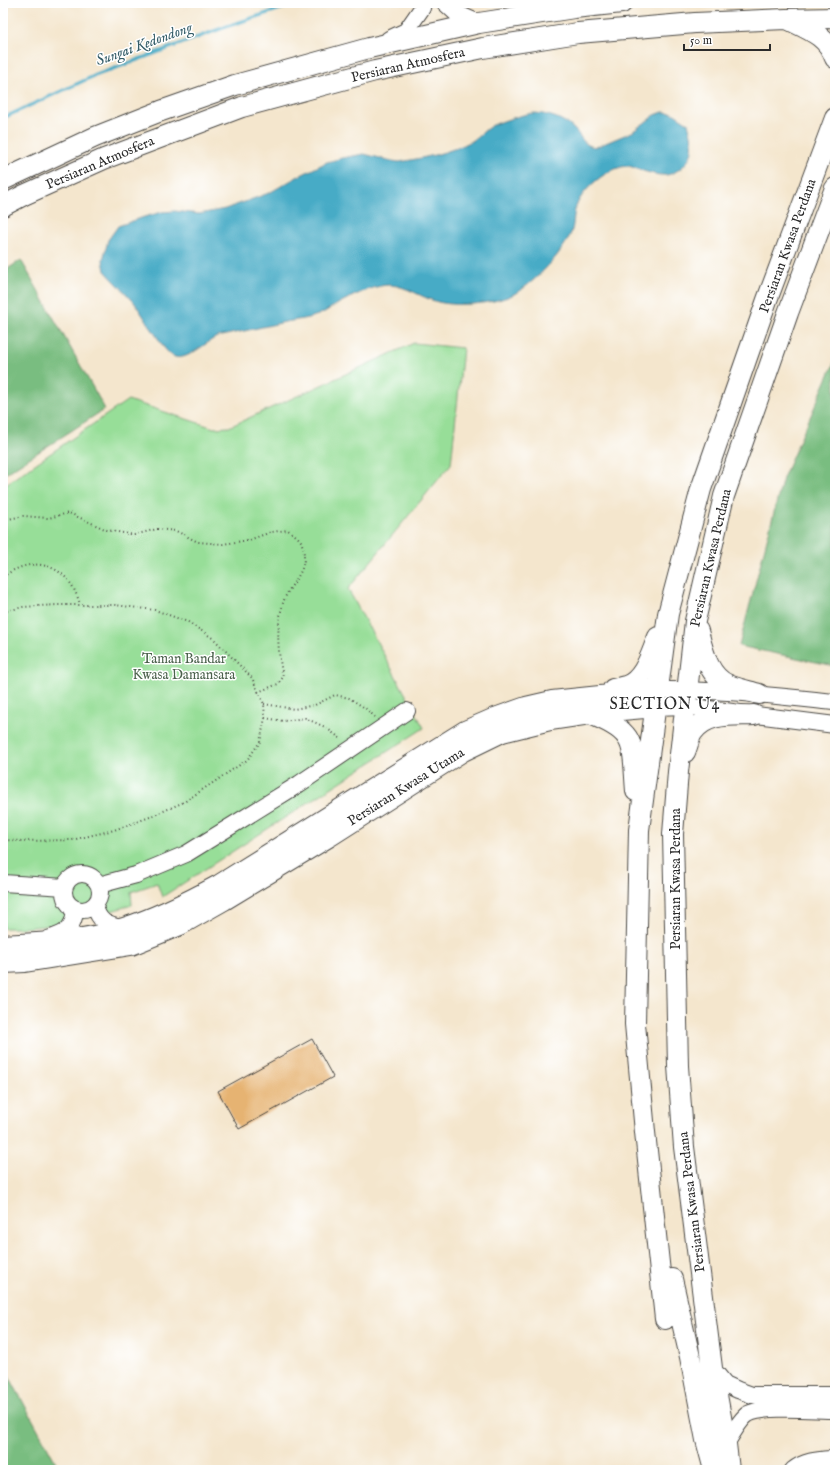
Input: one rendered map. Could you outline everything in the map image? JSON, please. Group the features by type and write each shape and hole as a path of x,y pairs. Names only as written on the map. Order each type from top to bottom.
{"main road":[{"name":"Persiaran Atmosfera","path":"3,180 94,136 235,85 369,48 478,23 574,8 622,3"},
{"name":"Persiaran Atmosfera","path":"3,206 104,159 242,107 375,71 482,48 578,33 695,23 835,18"},
{"path":"786,19 820,36 832,49 835,58"},
{"name":"Persiaran Kwasa Perdana","path":"665,1318 635,1024 639,830 668,614 701,489 767,300 835,118"},
{"name":"Persiaran Kwasa Perdana","path":"729,1470 726,1444 712,1368 684,1147 678,1066 673,834 678,772 695,621 724,496 788,313 835,188"},
{"path":"552,701 627,686 643,671 668,614"},
{"path":"695,621 703,652 711,669 719,680 728,685 759,694"},
{"name":"Persiaran Kwasa Utama","path":"3,944 33,944 75,939 123,929 180,907 219,885 465,732 501,716 526,707 552,701 657,698"},
{"name":"Persiaran Kwasa Utama","path":"3,962 24,962 131,945 180,925 224,900 330,836 463,750 502,732 550,720 590,714 657,698"},
{"path":"590,714 609,721 620,728 628,736 633,749 639,830"},
{"path":"678,772 693,732 700,724 714,716 754,715"},
{"path":"655,1223 669,1269 714,1470"}],"street":[{"path":"369,48 406,31 422,8 423,3"},
{"path":"445,3 456,13 478,23"},
{"name":"Persiaran Kwasa Utama","path":"657,698 759,694 835,702"},
{"name":"Persiaran Kwasa Utama","path":"686,698 754,715 835,725"},
{"path":"99,885 136,875 186,854 299,784 407,711"},
{"path":"33,944 64,933 72,925 75,914 65,899 64,893 65,887 71,878 81,874 92,877 99,885 99,898 94,905 86,910 80,910 69,904"},
{"path":"3,882 65,887"},
{"path":"94,905 98,916 105,924 123,929"},
{"path":"712,1368 725,1384 752,1395 835,1396"},
{"path":"726,1444 735,1429 747,1415 766,1409 835,1410"},
{"path":"793,1470 800,1464 810,1461 832,1463"}],"path":[{"path":"3,520 23,516 48,518 69,513 107,530 134,535 157,529 176,531 198,542 223,544 249,540 271,532 288,530 301,541 305,555 303,568 291,585 282,605 278,632 279,660 283,677 278,684 258,692"},
{"path":"3,577 9,572 26,565 46,565 61,572 72,585 80,604"},
{"path":"3,612 23,608 80,604 115,605 155,610 188,622 214,639 252,678 264,704 265,718 260,742 247,760 184,802 150,817 114,830 72,840 3,840"},
{"path":"264,704 294,708 315,705 335,695 349,698 365,708 384,727"},
{"path":"265,718 283,721 305,718 325,727 353,748"}],"green space":[{"path":"21,260 105,409 3,475 3,272"},
{"name":"Taman Bandar Kwasa Damansara","path":"414,343 463,348 451,464 348,589 424,728 162,897 157,883 131,892 132,905 52,925 3,928 3,486 128,400 214,428 229,427"},
{"path":"835,361 835,666 739,646 783,478"},
{"path":"3,1365 60,1470 3,1470 3,1435 6,1433 3,1428"}],"water":[{"path":"663,112 673,113 688,123 692,148 689,159 685,164 680,169 665,175 650,173 629,166 621,167 596,180 578,202 574,213 571,233 555,258 539,275 523,288 508,297 499,300 478,304 447,304 432,300 396,286 384,285 355,295 314,316 217,337 191,354 175,357 165,349 134,302 105,271 103,260 108,240 118,226 162,212 175,211 199,214 225,209 269,193 327,162 364,154 399,162 427,157 463,145 475,139 495,124 531,113 551,116 566,122 574,129 585,143 596,147 632,132 655,115"}],"building":[{"path":"312,1039 333,1077 239,1129 218,1091"}],"waterway":[{"name":"Sungai Kedondong","path":"3,118 94,76 228,26 298,3"}],"district":[{"name":"SECTION U4","path":"665,705"}]}
